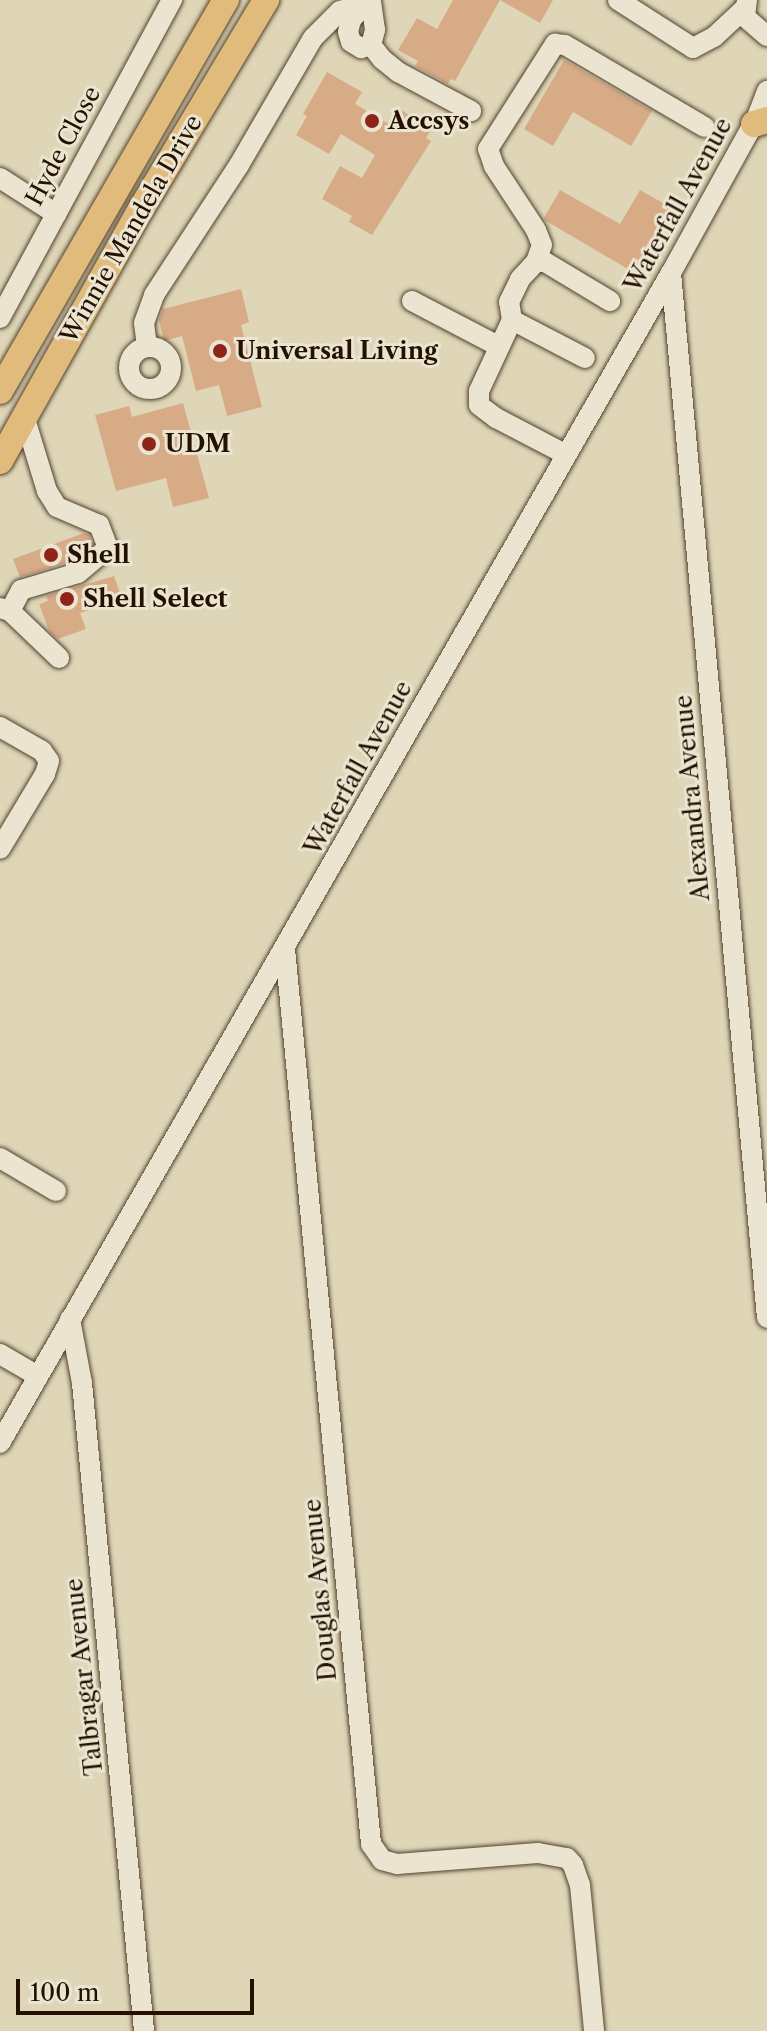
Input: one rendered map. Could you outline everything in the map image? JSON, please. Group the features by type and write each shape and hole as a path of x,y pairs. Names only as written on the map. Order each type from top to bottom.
{"main road":[{"name":"Winnie Mandela Drive","path":"0,391 226,0"},
{"name":"Winnie Mandela Drive","path":"0,461 141,209 266,0"}],"street":[{"name":"Hyde Close","path":"0,318 172,0"},
{"path":"618,0 693,48 714,37 746,5"},
{"path":"147,347 144,323 154,295 239,165 313,38 340,11 367,2 375,30 371,45 382,59 398,72 471,111"},
{"path":"746,5 745,17 767,36"},
{"path":"565,454 496,418 479,405 479,391 512,320 509,302 520,279 536,262 542,245 536,230 494,166 488,149 555,44 565,45 705,127"},
{"name":"Waterfall Avenue","path":"0,1443 285,949 565,454 761,119 767,91"},
{"path":"0,178 56,214"},
{"path":"536,262 545,262 610,301"},
{"name":"Alexandra Avenue","path":"671,273 767,1318"},
{"path":"412,301 498,346"},
{"path":"512,320 585,358"},
{"path":"24,416 57,507 99,525 108,548 78,573 21,590 5,610 59,658"},
{"path":"0,727 42,751 49,761 45,774 0,849"},
{"name":"Douglas Avenue","path":"285,949 371,1844 382,1860 397,1864 538,1853 567,1858 580,1885 594,2031"},
{"path":"0,1158 56,1191"},
{"name":"Talbragar Avenue","path":"70,1319 82,1383 144,2031"},
{"path":"0,1354 38,1376"}],"building":[{"path":"453,0 500,0 455,81 451,79 448,84 415,66 418,61 398,50 417,18 437,29"},
{"path":"500,0 553,0 540,23"},
{"path":"564,60 652,111 631,146 573,112 553,146 524,129"},
{"path":"327,72 362,92 355,104 392,126 401,110 432,128 426,138 431,141 372,235 349,222 352,216 322,199 340,166 362,178 375,155 341,134 329,154 296,135 307,116 303,114"},
{"path":"560,190 620,224 640,190 670,207 633,272 546,221 544,218"},
{"name":"Universal Living","path":"241,289 249,322 241,325 262,407 227,416 219,385 196,391 182,336 164,341 159,320 163,309"},
{"name":"UDM","path":"183,403 209,498 173,507 166,478 116,491 95,415 129,406 132,417"},
{"path":"84,533 89,535 92,544 72,561 20,577 13,559"},
{"path":"114,576 122,598 80,613 86,629 58,639 49,631 39,604 48,601 46,596"}],"place":[{"name":"Accsys","path":"372,121"},
{"name":"Universal Living","path":"220,351"},
{"name":"UDM","path":"149,444"},
{"name":"Shell","path":"51,555"},
{"name":"Shell Select","path":"67,599"}]}
